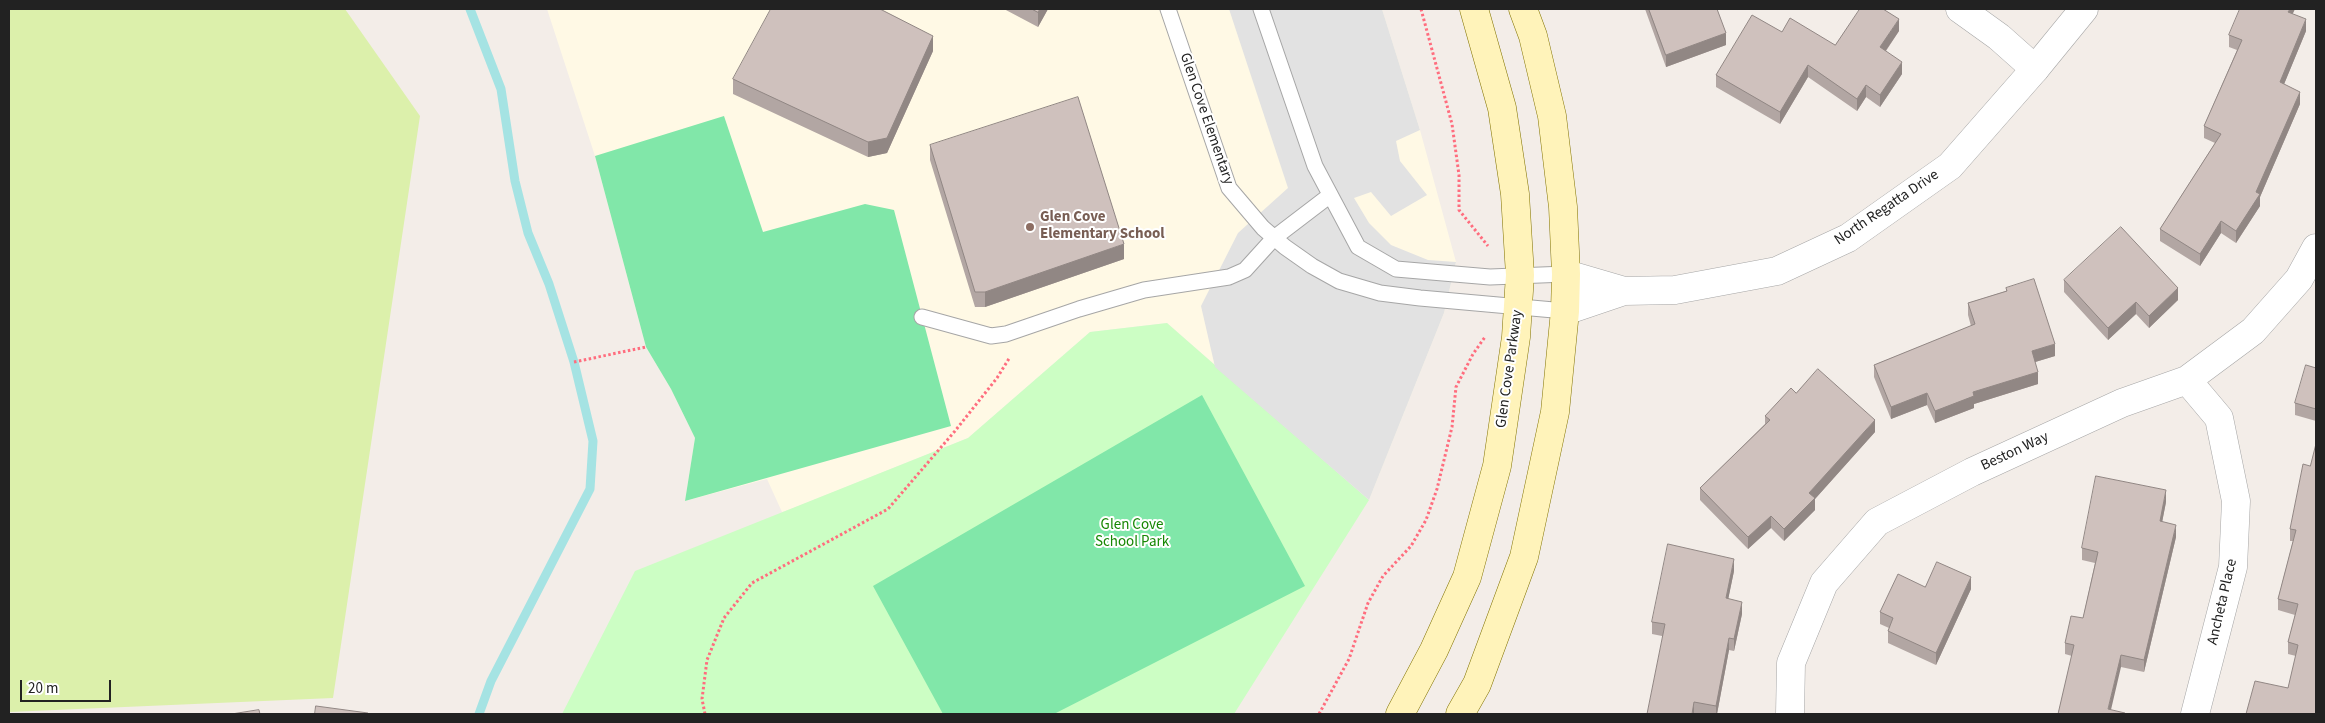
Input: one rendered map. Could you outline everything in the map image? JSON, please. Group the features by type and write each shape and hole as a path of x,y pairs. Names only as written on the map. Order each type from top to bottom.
{"main road":[{"name":"Glen Cove Parkway","path":"1400,714 1434,650 1467,577 1497,466 1519,307 1520,275 1515,194 1502,108 1474,9"},
{"path":"1460,714 1477,684 1524,557 1555,412 1565,311 1566,274 1563,207 1552,116 1533,36 1523,9"}],"street":[{"path":"1960,9 1999,37 2035,69"},
{"name":"North Regatta Drive","path":"1566,274 1624,291 1675,290 1777,271 1848,238 1950,166 2035,69 2084,9"},
{"name":"Beston Way","path":"1790,714 1791,663 1824,583 1877,522 1972,472 2122,403 2187,380 2253,331 2299,279 2316,248"},
{"name":"North Regatta Drive","path":"1565,311 1624,291"},
{"name":"Ancheta Place","path":"2187,380 2219,418 2236,501 2233,568 2195,714"}],"lane":[{"name":"Glen Cove Elementary","path":"1168,9 1229,188 1246,211 1274,238 1312,266 1339,281 1380,293 1565,311"},
{"path":"1261,9 1314,166 1358,247 1396,270 1490,276 1566,274"},
{"path":"922,317 990,336 1006,334 1078,309 1144,290 1229,276 1245,270 1274,238 1329,196"}],"path":[{"path":"1421,9 1452,124 1459,175 1459,210 1490,247 1490,276"},
{"path":"1319,714 1349,659 1368,603 1383,576 1411,546 1426,520 1437,488 1452,427 1456,387 1473,354 1491,330 1491,304"},
{"path":"705,714 702,699 707,660 724,618 752,583 888,509 955,431 996,378 1014,350 1006,334"},
{"path":"574,362 646,347"}],"shaded area":[{"name":"Glen Cove Elementary School","path":"547,9 1382,9 1420,130 1456,262 1444,313 1369,500 1167,323 1090,332 968,438 791,509 782,512 767,479 685,501 695,438 671,389 646,347 595,156"},
{"path":"1229,9 1382,9 1420,130 1396,141 1400,161 1427,195 1391,216 1371,192 1354,198 1369,223 1391,245 1428,260 1456,262 1444,313 1369,500 1215,367 1201,306 1238,233 1288,188"}],"green space":[{"path":"9,9 345,9 420,116 333,698 9,712"},
{"path":"724,116 763,232 865,204 894,210 951,426 685,501 695,438 671,389 646,347 595,156"},
{"name":"Glen Cove School Park","path":"1167,323 1369,500 1234,714 562,714 635,571 968,438 1090,332"},
{"path":"1202,395 1305,586 1054,714 943,714 873,586"}],"building":[{"path":"771,9 880,9 933,36 887,138 868,142 733,79"},
{"path":"1649,9 1717,9 1726,33 1666,55"},
{"path":"1860,9 1883,9 1899,19 1880,47 1902,62 1880,95 1866,85 1857,99 1808,65 1780,112 1716,75 1752,15 1782,32 1790,18 1835,45"},
{"path":"2240,9 2290,9 2288,12 2306,19 2280,82 2300,92 2256,192 2260,194 2236,231 2221,221 2200,254 2160,229 2221,134 2204,126 2242,40 2229,35"},
{"path":"1078,97 1124,244 985,292 975,292 930,145"},
{"path":"2121,227 2178,288 2149,316 2136,302 2108,328 2064,280"},
{"path":"2034,279 2055,344 2032,351 2038,372 1973,392 1974,396 1935,411 1927,393 1891,407 1874,365 1975,324 1968,303 2007,291 2006,288"},
{"path":"2306,365 2316,368 2316,409 2295,403"},
{"path":"1818,369 1875,420 1809,493 1815,498 1784,529 1771,516 1748,537 1700,488 1770,420 1765,416 1791,388 1796,393"},
{"path":"2316,444 2316,714 2246,714 2255,681 2288,688 2298,645 2288,642 2298,604 2278,599 2296,530 2290,529 2303,464 2310,466"},
{"path":"2096,476 2166,490 2160,521 2176,525 2144,660 2121,655 2108,709 2125,714 2058,714 2074,645 2065,643 2071,616 2083,618 2098,552 2082,548"},
{"path":"1668,544 1734,559 1726,598 1742,602 1734,639 1729,638 1716,706 1694,702 1692,714 1647,714 1665,624 1652,622"},
{"path":"1937,562 1971,577 1936,653 1888,631 1893,618 1880,612 1898,574 1925,587"},
{"path":"316,706 368,713 368,714 315,714"},
{"path":"259,710 260,714 232,714"}],"waterway":[{"path":"470,9 501,89 515,181 528,233 549,284 574,362 593,441 590,489 491,681 479,714"}],"place":[{"name":"Glen Cove Elementary School","path":"1030,227"}]}
